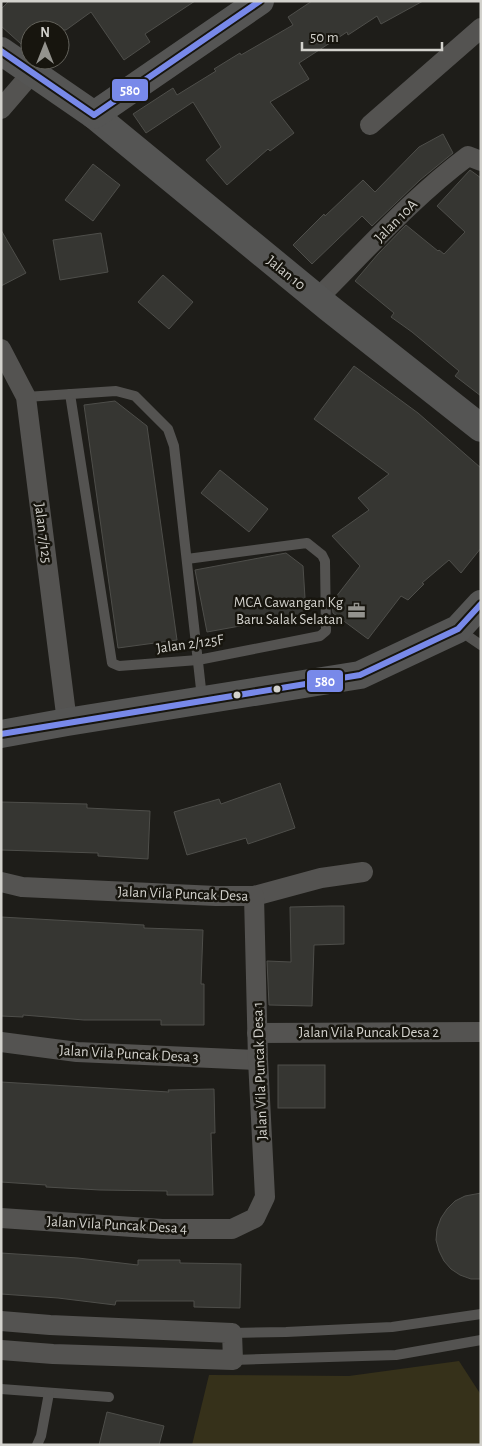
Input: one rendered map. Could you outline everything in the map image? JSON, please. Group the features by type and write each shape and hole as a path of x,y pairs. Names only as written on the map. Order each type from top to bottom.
{"street":[{"path":"94,116 260,1"},
{"path":"370,125 481,28"},
{"name":"Jalan 10","path":"1,51 94,116 317,299 481,428"},
{"path":"1,109 32,73"},
{"name":"Jalan 10A","path":"317,299 419,198 453,168 468,156 481,161"},
{"name":"Jalan 7/125","path":"1,349 26,397 67,722"},
{"path":"1,734 360,675 458,629 481,604"},
{"name":"Jalan Vila Puncak Desa","path":"1,882 22,888 254,896 321,878 363,872"},
{"name":"Jalan Vila Puncak Desa 1","path":"232,1229 255,1218 265,1197 258,1060 254,896"},
{"name":"Jalan Vila Puncak Desa 2","path":"258,1033 481,1032"},
{"name":"Jalan Vila Puncak Desa 3","path":"1,1042 77,1052 258,1060"},
{"name":"Jalan Vila Puncak Desa 4","path":"1,1218 162,1229 232,1229"},
{"path":"1,1321 232,1333 233,1360 53,1354 1,1350"}],"lane":[{"path":"26,397 116,391 135,396 168,429 174,446 203,701"},
{"name":"Jalan 2/125F","path":"70,394 112,663 119,666 198,660 324,634 327,627 325,561 322,555 310,545 303,543 188,559"},
{"path":"458,629 481,645"},
{"path":"232,1333 392,1327 481,1314"},
{"path":"233,1360 396,1355 481,1340"},
{"path":"1,1389 109,1397"},
{"path":"37,1445 41,1436 49,1393"}],"shaded area":[{"path":"459,1361 481,1395 481,1445 192,1445 209,1375 349,1376"}],"building":[{"path":"9,1 195,1 145,34 150,42 124,60 91,12 70,27 70,20 20,20 20,43 1,26 1,9"},
{"path":"312,1 423,1 381,24 377,16 348,35 347,32 299,63 309,79 270,102 294,133 270,151 268,149 227,185 206,160 221,147 193,102 146,133 133,114 173,88 177,95 216,71 214,69 240,53 241,55 293,25 288,17"},
{"path":"443,134 453,153 420,180 372,226 362,216 312,264 293,245 324,214 325,216 363,180 375,192 419,147"},
{"path":"93,164 120,185 93,221 65,200"},
{"path":"470,170 481,178 481,396 455,376 459,371 391,317 394,313 355,281 406,225 444,254 465,232 437,206"},
{"path":"1,230 26,273 1,286"},
{"path":"101,233 108,272 60,280 53,240"},
{"path":"163,275 193,302 169,329 138,302"},
{"path":"354,366 418,413 481,468 481,548 461,573 449,560 422,583 424,584 408,600 401,596 368,639 333,613 332,602 360,566 332,536 369,510 358,498 389,474 314,419"},
{"path":"115,401 147,426 177,640 118,648 84,405"},
{"path":"220,470 268,509 249,532 201,493"},
{"path":"286,553 303,566 306,614 207,632 195,570"},
{"path":"280,783 295,828 248,844 246,838 187,855 174,812 219,799 221,804"},
{"path":"1,802 87,804 87,808 150,811 148,859 98,856 98,853 1,850"},
{"path":"344,906 344,944 314,945 312,1006 269,1005 267,961 291,962 290,907"},
{"path":"1,917 144,925 144,928 203,930 201,984 204,984 204,1025 161,1025 161,1020 84,1020 23,1015 23,1017 1,1016"},
{"path":"278,1065 325,1065 325,1108 278,1108"},
{"path":"1,1082 169,1092 168,1090 214,1089 215,1133 211,1133 213,1195 167,1195 167,1191 100,1190 1,1182"},
{"path":"481,1193 481,1279 471,1279 451,1269 444,1261 436,1240 437,1229 441,1218 455,1201 465,1196"},
{"path":"1,1253 78,1258 138,1265 138,1260 180,1260 180,1263 241,1264 240,1308 194,1307 194,1301 116,1301 115,1305 1,1294"},
{"path":"107,1412 164,1426 159,1445 99,1445"}],"transit line":[{"name":"580","path":"1,51 94,115 260,1"},
{"name":"580","path":"1,734 360,675 458,629 481,604"}],"place":[{"name":"MCA Cawangan Kg Baru Salak Selatan","path":"357,611"}]}
